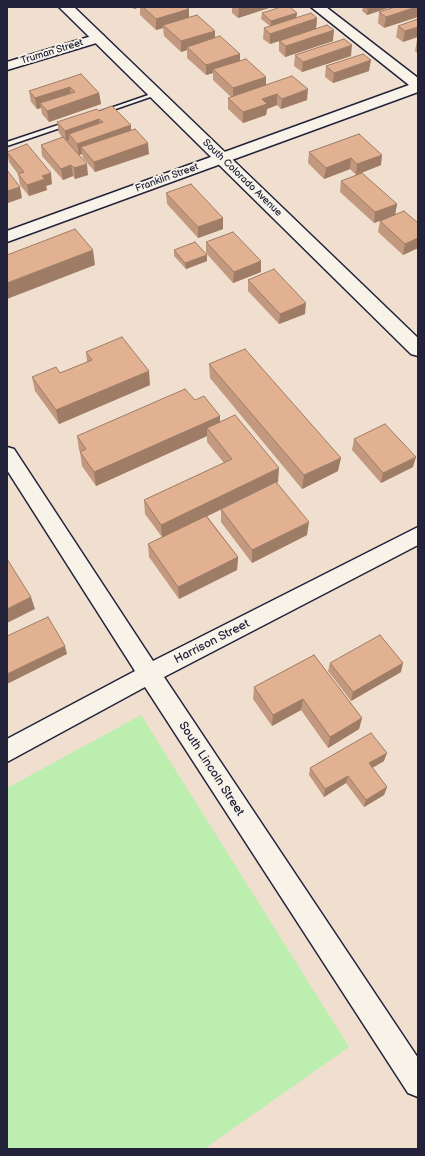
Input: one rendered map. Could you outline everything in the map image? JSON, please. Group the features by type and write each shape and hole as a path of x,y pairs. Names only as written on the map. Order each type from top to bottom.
{"street":[{"name":"South Colorado Avenue","path":"66,7 418,349"},
{"path":"318,7 418,86"},
{"name":"Truman Street","path":"7,66 98,38"},
{"name":"Franklin Street","path":"7,237 418,86"},
{"name":"South Lincoln Street","path":"7,454 149,674 418,1083"},
{"name":"Harrison Street","path":"7,751 149,674 418,535"}],"lane":[{"path":"96,114 156,94"},
{"path":"7,144 74,122"}],"green space":[{"path":"141,715 349,1047 204,1149 7,1149 7,788"}],"building":[{"path":"143,7 186,7 189,9 156,19"},
{"path":"281,7 290,7 297,13 271,21 262,13"},
{"path":"395,7 416,7 386,17 379,12"},
{"path":"311,13 317,18 270,34 264,28"},
{"path":"197,15 215,31 181,41 163,25"},
{"path":"418,19 418,27 405,31 398,26"},
{"path":"327,25 334,30 286,46 279,41"},
{"path":"220,36 240,54 206,65 187,47"},
{"path":"344,39 352,45 303,62 295,55"},
{"path":"363,54 371,60 334,73 326,66"},
{"path":"246,59 266,77 233,88 213,69"},
{"path":"81,74 99,93 47,111 40,103 75,92 70,87 35,98 29,91"},
{"path":"292,76 308,89 282,99 277,94 262,99 267,104 243,112 228,98"},
{"path":"112,106 131,125 77,144 69,134 103,122 99,119 65,131 57,122 97,109 99,111"},
{"path":"135,129 148,143 94,162 81,147"},
{"path":"359,134 382,155 357,164 351,158 326,168 309,152"},
{"path":"63,137 87,164 74,168 71,165 61,169 41,145"},
{"path":"27,144 51,173 42,176 45,179 27,185 18,174 24,172 7,152"},
{"path":"7,170 20,187 7,191"},
{"path":"362,173 397,204 375,212 341,181"},
{"path":"191,184 223,218 198,227 166,193"},
{"path":"404,211 418,223 418,238 405,244 380,221"},
{"path":"75,229 93,250 7,283 7,255"},
{"path":"233,232 261,261 234,272 206,242"},
{"path":"195,242 207,255 185,263 174,250"},
{"path":"274,269 306,303 280,314 248,280"},
{"path":"122,337 149,371 56,410 32,377 56,367 60,373 92,360 86,352"},
{"path":"245,349 341,458 304,475 209,364"},
{"path":"185,389 195,400 204,396 220,416 94,472 80,452 86,449 77,436"},
{"path":"235,415 279,468 161,525 144,500 232,459 207,428"},
{"path":"385,424 416,457 383,473 354,439"},
{"path":"276,482 309,522 252,550 221,509"},
{"path":"206,516 238,557 178,587 148,544"},
{"path":"7,559 31,597 7,609"},
{"path":"48,617 65,646 7,674 7,636"},
{"path":"380,635 403,663 353,692 330,663"},
{"path":"314,655 362,718 330,737 303,699 273,715 254,687"},
{"path":"371,733 387,753 369,763 387,787 366,800 348,776 325,789 310,768"}]}
